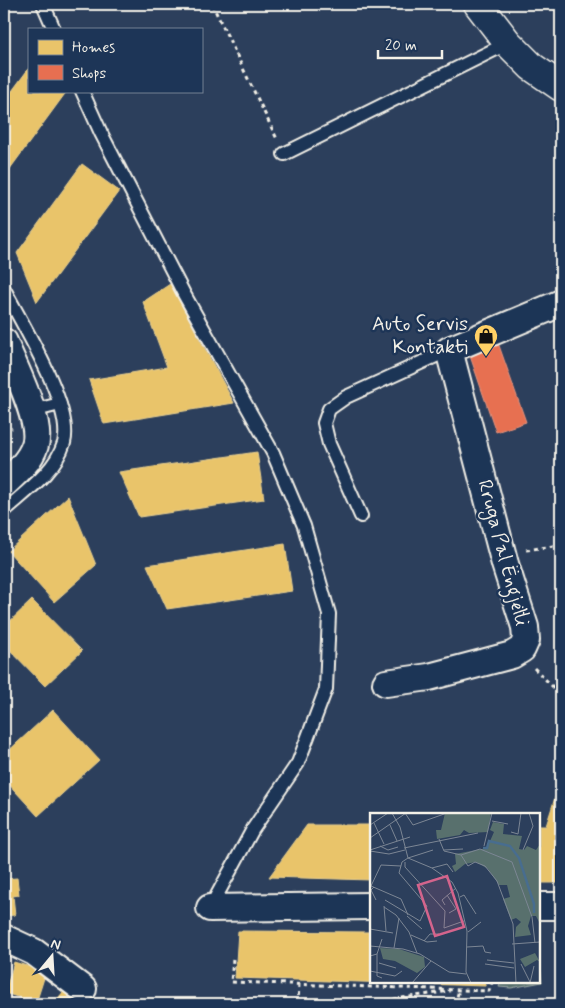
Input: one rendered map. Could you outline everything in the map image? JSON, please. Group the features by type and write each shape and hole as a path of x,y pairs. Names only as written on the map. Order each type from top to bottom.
{"main road":[{"path":"478,4 508,43 532,67 561,88"}],"street":[{"path":"449,350 561,302"},
{"path":"4,342 36,425 36,444 29,457 4,484"},
{"name":"Rruga Pal Ëngjëlli","path":"386,682 429,677 512,655 522,649 526,640 525,627 503,554 449,350"},
{"path":"210,908 370,906"},
{"path":"540,906 561,906"},
{"path":"4,938 34,952 83,989"}],"lane":[{"path":"43,4 54,28"},
{"path":"284,154 508,43"},
{"path":"82,92 101,133 184,294 273,453 304,526 328,614 326,689 298,763 254,829 210,908"},
{"path":"4,289 51,378 64,417 64,442 53,464 44,476 4,511"},
{"path":"361,516 328,444 324,423 329,409 346,397 449,350"},
{"path":"32,411 60,404"}],"path":[{"path":"212,4 284,154"},
{"path":"503,554 561,545"},
{"path":"522,649 532,666 561,695"},
{"path":"232,959 231,982 490,991 492,983"},
{"path":"298,1004 299,984"},
{"path":"362,1004 459,990"},
{"path":"455,1004 459,990"}],"green space":[{"path":"540,967 542,982 540,982"},
{"path":"501,983 537,983 511,988 499,987"}],"building: Homes":[{"path":"28,69 28,92 66,92 4,177 4,102"},
{"path":"82,164 119,191 37,302 17,253"},
{"path":"170,284 234,403 104,424 89,380 167,367 143,302"},
{"path":"257,452 264,499 139,517 119,472"},
{"path":"68,496 96,565 54,602 8,551"},
{"path":"285,544 292,591 167,609 147,565"},
{"path":"32,600 82,651 45,686 4,644 4,627"},
{"path":"53,710 99,760 38,816 4,779 4,755"},
{"path":"561,779 561,883 540,883 540,826 546,826"},
{"path":"307,825 370,825 370,880 269,877"},
{"path":"17,878 19,895 13,896 15,915 4,916 4,879"},
{"path":"238,931 370,932 370,982 235,978"},
{"path":"14,962 46,972 36,1003 5,993"},
{"path":"391,983 486,983 485,986"},
{"path":"65,990 81,1004 53,1004"}],"building: Shops":[{"path":"497,340 526,422 496,432 468,350"}],"place":[{"name":"Auto Servis Kontakti","path":"486,357"}]}
